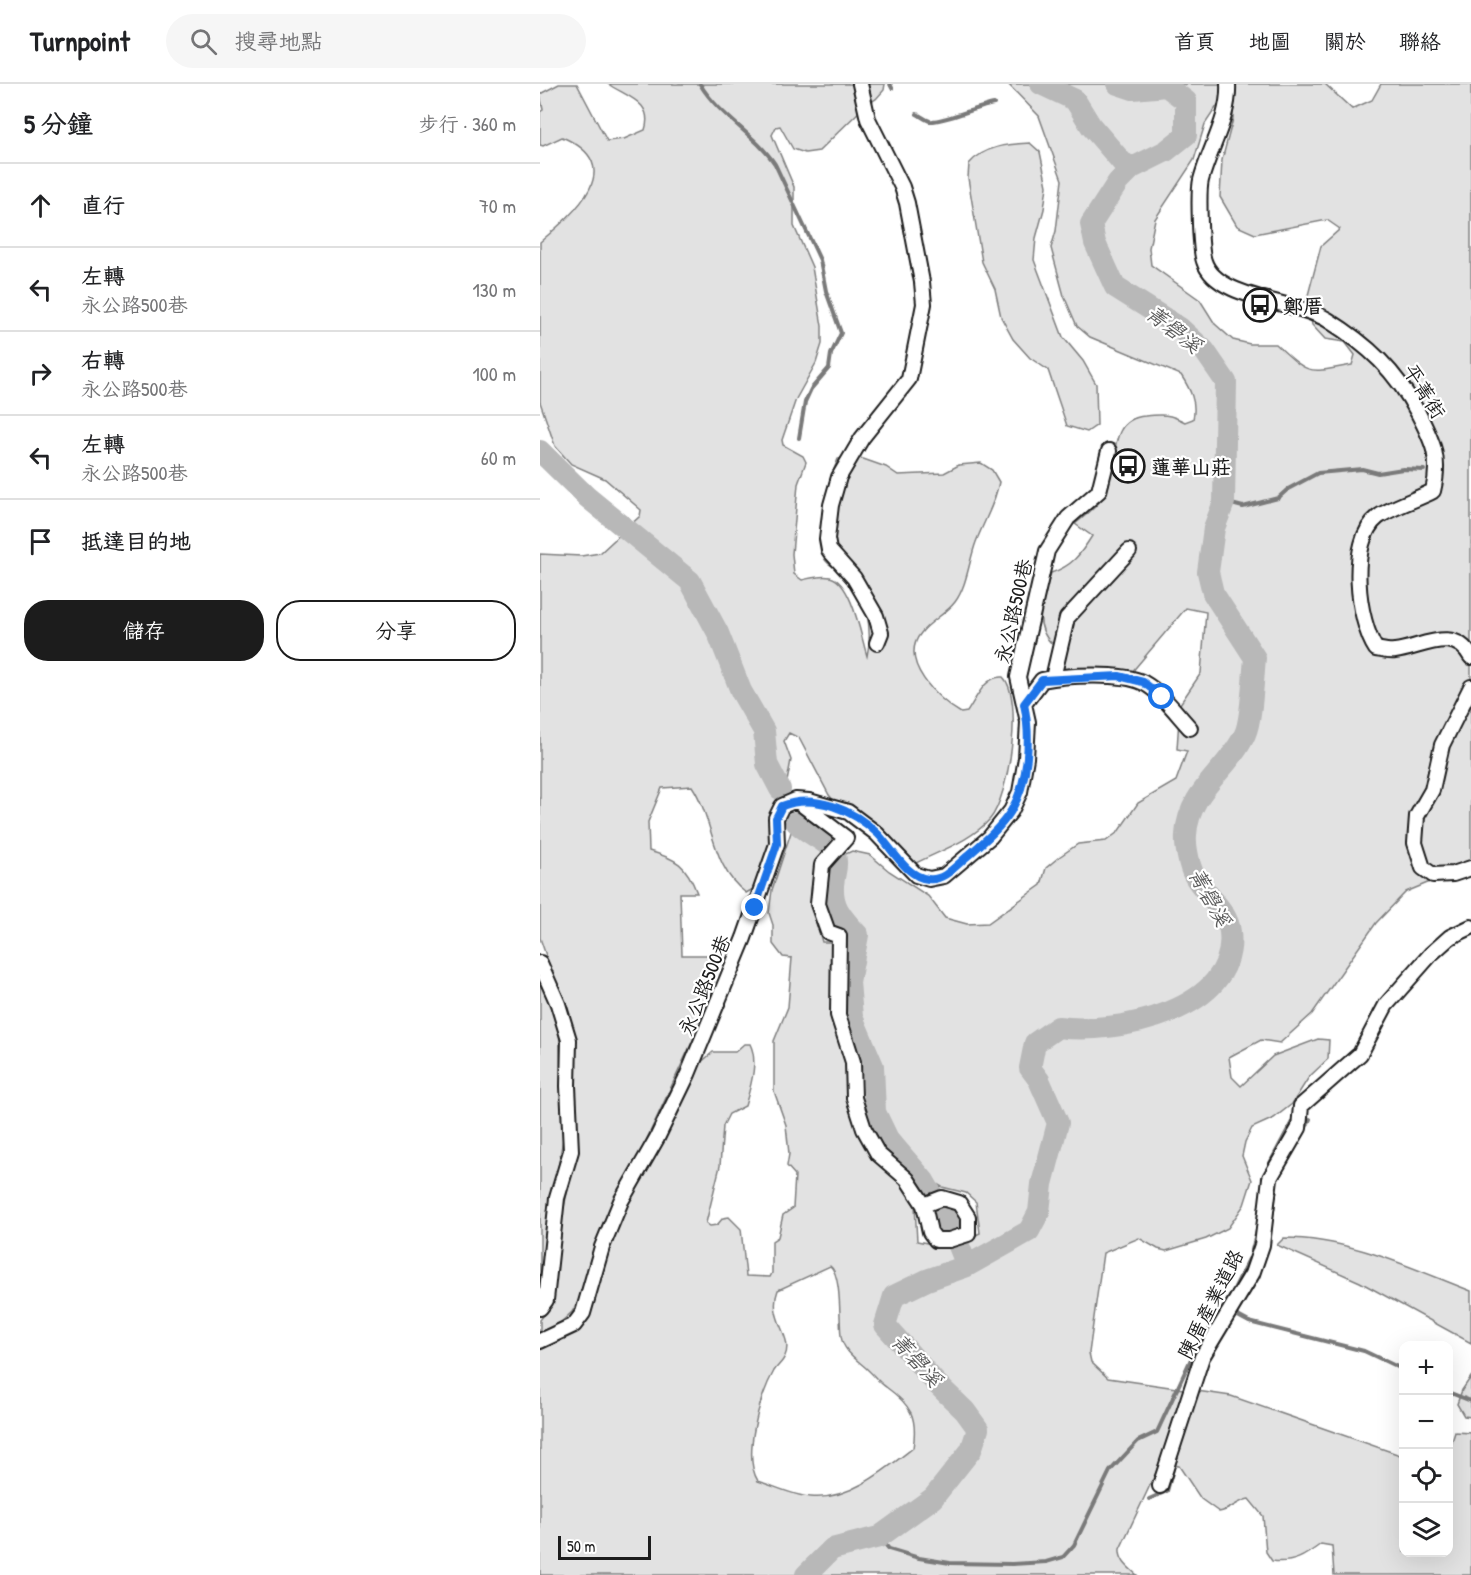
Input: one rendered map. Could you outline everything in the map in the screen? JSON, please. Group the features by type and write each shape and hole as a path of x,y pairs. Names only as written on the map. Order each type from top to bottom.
{"street":[{"path":"860,84 868,119 902,187 907,203 924,304 909,379 862,438 839,477 831,506 827,539 829,550 854,578 876,616 881,633 877,643"},
{"name":"平菁街","path":"1228,84 1215,147 1201,181 1204,262 1216,279 1230,288 1305,309 1326,319 1362,344 1403,384 1434,443 1438,470 1433,490 1378,517 1370,527 1362,546 1358,576 1367,636 1376,649 1393,652 1440,639 1458,643 1471,657"},
{"name":"永公路500巷","path":"540,1341 574,1325 583,1313 602,1247 621,1201 657,1138 688,1074 744,938 777,844 776,818 782,806 796,800 822,803 848,812 876,833 916,875 929,879 944,876 990,837 1011,811 1020,792 1026,758 1028,722 1018,677 1047,551 1068,518 1099,490 1109,451"},
{"path":"1053,678 1067,618 1129,552"},
{"path":"1024,704 1042,680 1119,676 1143,682 1162,697 1190,728"},
{"path":"1471,687 1442,745 1432,790 1417,816 1415,843 1423,868 1433,875 1453,874 1471,868"},
{"path":"796,800 846,838 822,865 818,904 828,932 840,936 838,1015 853,1062 854,1098 864,1129 878,1154 907,1179 924,1205 930,1232 936,1240 955,1239 968,1233 968,1217 960,1203 942,1198 924,1205"},
{"name":"陳厝產業道路","path":"1160,1486 1202,1357 1252,1274 1262,1245 1270,1178 1299,1128 1301,1106 1360,1054 1386,1005 1431,954 1450,937 1471,927"},
{"path":"540,963 558,1004 569,1040 568,1086 571,1151 557,1198 546,1300 540,1308"}],"shaded area":[{"path":"559,84 577,84 607,141 624,139 645,130 647,121 646,113 637,101 608,84 885,84 884,90 876,99 866,105 819,151 805,153 793,149 780,126 776,127 772,135 794,187 794,226 812,267 822,326 822,344 816,363 796,399 782,440 783,445 803,456 806,462 798,484 792,554 794,574 802,580 823,576 838,581 850,599 867,656 869,624 859,592 846,575 826,561 821,548 823,508 838,459 852,455 886,467 898,475 944,473 959,465 981,463 992,470 999,482 997,490 976,542 962,589 955,602 921,633 915,644 914,655 917,667 932,689 961,713 967,712 986,684 997,677 1003,677 1009,688 1013,725 1008,770 997,807 990,819 974,833 954,845 914,864 841,809 829,795 799,738 789,733 784,741 791,760 784,798 755,888 746,893 735,883 719,857 705,813 692,786 662,788 648,822 649,851 679,864 689,875 697,893 680,893 682,955 720,955 707,1010 622,1192 585,1291 572,1312 559,1324 540,1333 540,1320 550,1307 557,1240 576,1151 576,1109 558,991 540,938 540,554 581,556 600,553 640,516 641,510 605,479 571,464 555,446 540,402 540,242 580,204 589,190 594,175 592,162 582,149 562,137 543,146 540,145 540,112 543,110 540,94"},
{"path":"1008,84 1325,84 1352,109 1372,100 1381,84 1471,84 1471,865 1406,892 1376,923 1312,1014 1280,1043 1261,1040 1229,1057 1232,1077 1241,1086 1273,1056 1318,1039 1329,1040 1328,1059 1309,1077 1292,1104 1274,1118 1252,1128 1245,1142 1242,1156 1252,1180 1244,1205 1228,1228 1206,1239 1166,1251 1139,1238 1103,1253 1089,1353 1091,1362 1108,1378 1231,1396 1399,1455 1399,1557 1453,1557 1453,1438 1455,1432 1471,1433 1471,1575 1334,1575 1332,1546 1321,1544 1298,1558 1272,1561 1266,1552 1263,1516 1249,1499 1219,1512 1201,1499 1179,1466 1160,1464 1120,1549 1123,1561 1137,1575 540,1575 540,1348 574,1328 622,1208 698,1065 713,1052 735,1052 744,1044 750,1044 753,1051 754,1067 751,1083 745,1106 729,1114 723,1126 720,1166 706,1223 710,1226 717,1225 723,1218 729,1217 741,1229 746,1276 770,1277 772,1273 772,1241 778,1237 783,1215 793,1208 795,1175 787,1166 789,1154 786,1125 774,1091 774,1041 788,1007 792,958 783,957 773,944 773,925 769,913 772,890 793,826 810,818 830,843 821,857 812,881 812,902 822,942 832,942 857,1128 907,1185 915,1206 917,1241 942,1244 965,1240 980,1233 976,1202 966,1193 942,1187 925,1177 901,1155 883,1132 879,1122 875,1066 858,1023 850,987 847,966 850,942 846,924 835,909 831,884 832,867 839,857 852,851 870,855 889,871 928,896 945,918 967,924 988,923 1041,885 1046,868 1059,857 1078,844 1106,841 1118,832 1138,803 1176,781 1187,751 1177,749 1180,704 1201,673 1206,612 1186,608 1131,673 1059,672 1055,664 1053,645 1042,629 1042,601 1051,573 1065,567 1075,559 1092,536 1075,524 1089,513 1107,490 1119,433 1133,419 1145,416 1166,415 1185,422 1193,419 1194,407 1190,391 1181,375 1090,337 1077,326 1064,296 1051,248 1056,231 1062,180 1039,116","holes":["1219,103 1233,106 1233,119 1222,160 1220,197 1237,226 1255,234 1327,220 1340,229 1321,246 1307,299 1312,325 1325,339 1345,342 1355,355 1352,365 1326,370 1310,370 1296,362 1276,344 1250,344 1233,340 1215,324 1200,300 1151,265 1149,248 1155,219 1194,160 1205,124","830,1266 834,1271 844,1346 880,1383 907,1406 913,1420 913,1448 890,1466 852,1489 825,1497 811,1497 791,1493 758,1481 754,1470 752,1442 763,1395 787,1349 776,1310 778,1290"]},
{"path":"1030,143 1040,152 1047,186 1044,209 1036,238 1034,260 1063,337 1083,361 1096,384 1097,425 1087,432 1067,426 1048,370 1030,358 1013,339 1001,317 995,289 982,262 968,178 969,164 989,150 1005,145"},
{"path":"540,978 559,1020 563,1139 545,1245 540,1297"},
{"path":"1284,1238 1309,1239 1356,1249 1403,1264 1471,1291 1471,1343 1360,1282 1277,1245"},
{"path":"1471,1377 1471,1417 1464,1416 1457,1404 1462,1390"}],"waterway":[{"path":"700,84 717,106 758,143 775,164 820,260 826,291 841,333 831,354 829,368 811,389 805,402 799,438"},
{"path":"890,84 892,88"},
{"path":"1041,84 1075,100 1091,126 1122,162 1132,168"},
{"name":"菁礐溪","path":"806,1575 832,1549 879,1537 933,1498 971,1450 978,1429 965,1411 936,1383 885,1325 894,1296 927,1280 967,1266 1029,1231 1039,1212 1042,1184 1058,1123 1039,1080 1030,1068 1035,1043 1058,1027 1111,1027 1169,1012 1195,999 1215,981 1228,959 1230,932 1228,924 1225,916 1194,875 1189,861 1186,839 1188,820 1201,793 1238,747 1245,734 1252,697 1255,658 1213,593 1208,572 1214,528 1224,502 1226,382 1204,350 1180,328 1115,287 1095,243 1091,224 1118,182 1132,168 1166,151 1186,135 1186,101 1166,86 1133,89 1118,84"},
{"path":"917,114 935,121 994,104"},
{"path":"540,451 587,497 690,581 718,633 741,691 764,731 767,764 780,789"},
{"path":"1224,502 1243,507 1278,498 1288,489 1318,473 1362,469 1378,473 1403,469 1424,470"},
{"path":"796,822 828,845 835,855 833,887 835,903 846,922 858,935 849,982 852,1017 873,1066 875,1112 888,1139 924,1181 953,1231 967,1266"},
{"path":"1303,1134 1310,1119"},
{"path":"1270,1163 1293,1120"},
{"path":"1270,1232 1275,1195"},
{"path":"1252,1250 1257,1231"},
{"path":"1228,1301 1249,1259"},
{"path":"1215,1348 1258,1275"},
{"path":"1236,1315 1249,1322 1364,1351 1399,1368"},
{"path":"879,1537 889,1549 919,1558 950,1563 1012,1564 1046,1562 1063,1557 1074,1545 1110,1471 1138,1441 1157,1432 1197,1346 1216,1321"},
{"path":"1453,1394 1471,1401"},
{"path":"1149,1499 1167,1491 1178,1451"}],"place":[{"name":"鄭厝","path":"1260,305"},
{"name":"蓮華山莊","path":"1128,466"}],"route":[{"path":"755,908 777,844 776,818 782,806 796,800 809,801 848,812 876,833 916,875 929,879 944,876 990,837 1011,811 1020,792 1026,758 1028,722 1024,704 1042,680 1119,676 1143,682 1162,697"}]}
